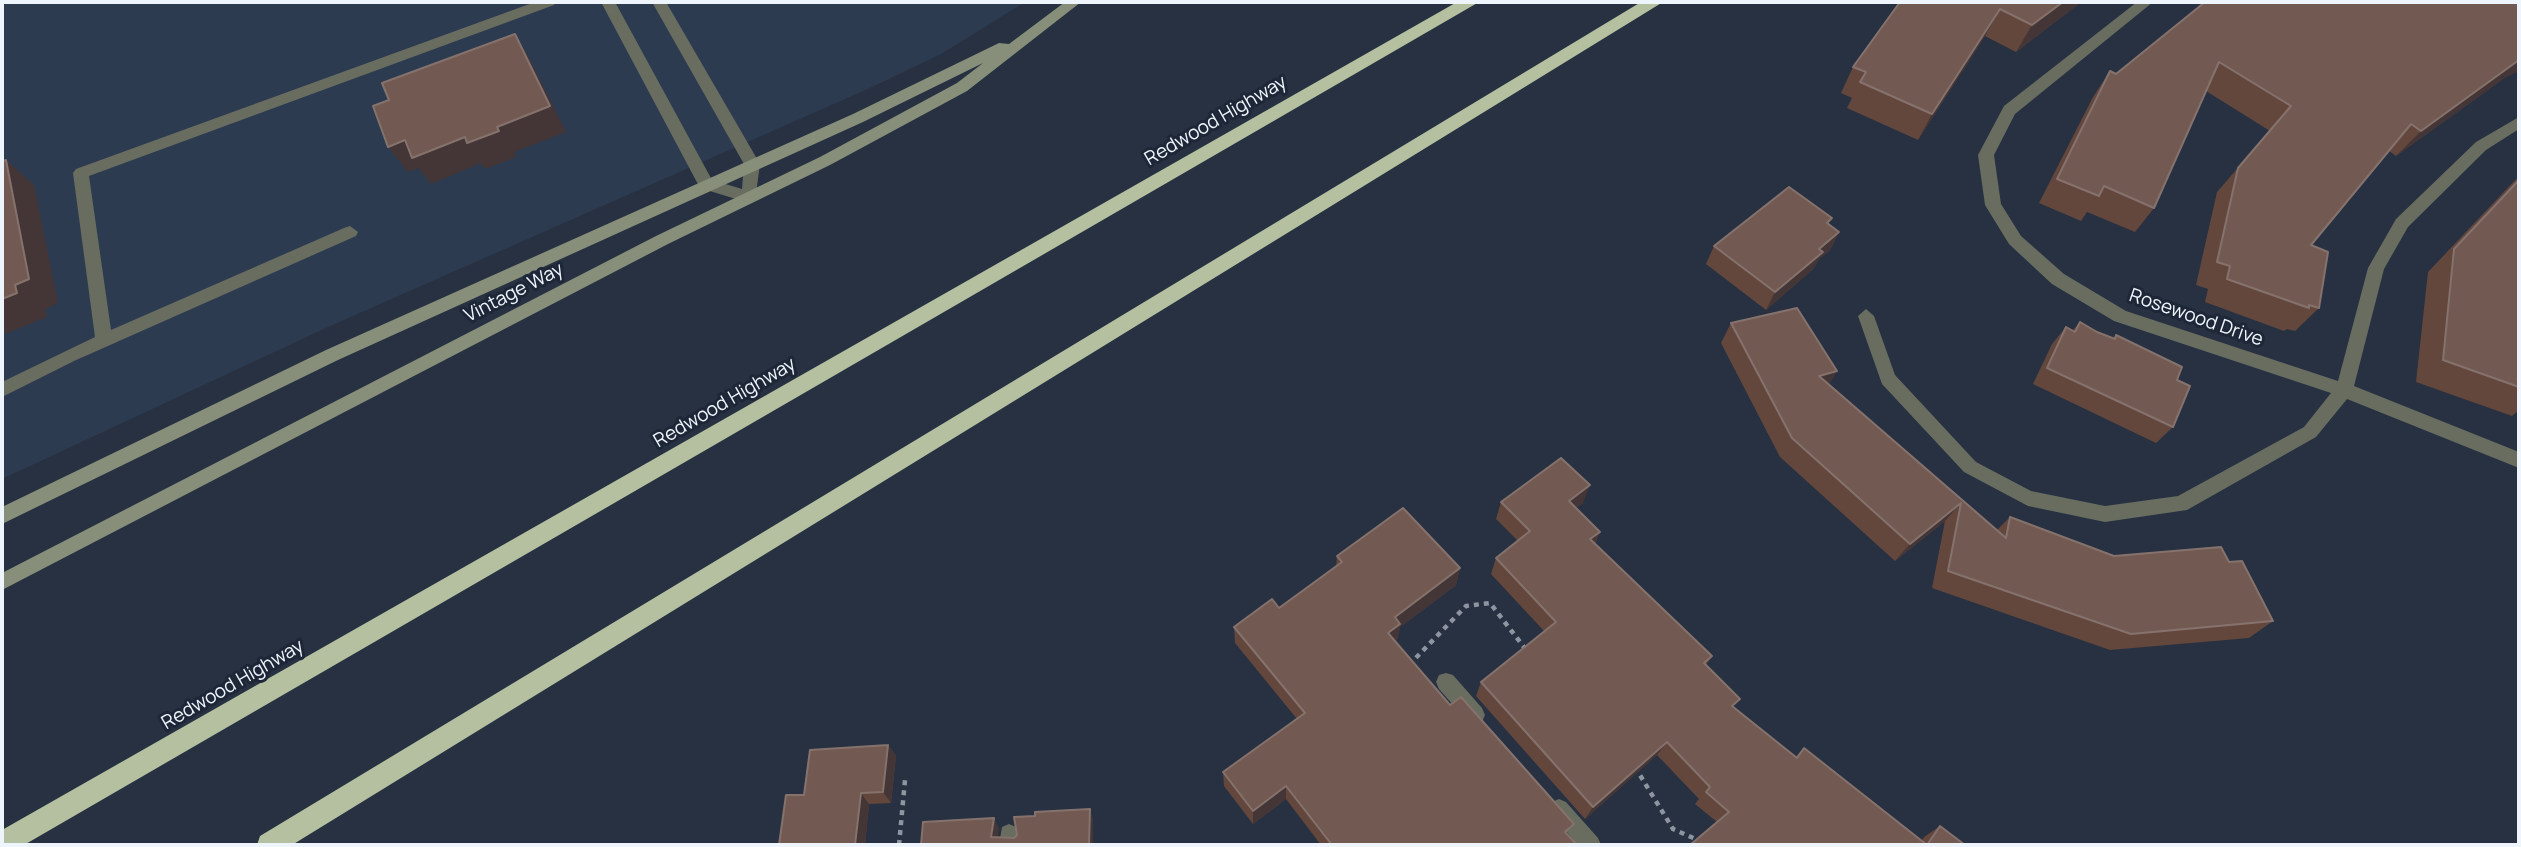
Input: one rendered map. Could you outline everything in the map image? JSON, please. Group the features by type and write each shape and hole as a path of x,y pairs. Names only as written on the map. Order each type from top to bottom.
{"highway":[{"name":"Redwood Highway","path":"2,844 1470,2"},
{"path":"269,845 1654,2"}],"street":[{"path":"104,340 81,173 549,2"},
{"path":"608,2 706,184 749,197 752,164 659,2"},
{"name":"Vintage Way","path":"2,582 749,197 825,161 962,87 1074,2"},
{"name":"Rosewood Drive","path":"2146,2 2009,110 1986,155 1993,205 2015,240 2058,279 2119,316 2344,390 2519,460"},
{"name":"Vintage Way","path":"2,516 236,400 706,184 858,118 1039,31"},
{"path":"1866,316 1888,379 1970,467 2028,498 2105,514 2181,505 2309,432 2344,390 2376,268 2402,223 2481,146 2519,122"},
{"path":"2,390 104,340 350,232"},
{"path":"1446,682 1491,733"},
{"path":"1546,794 1591,845"}],"path":[{"path":"899,845 905,780"}],"shaded area":[{"path":"2,2 1025,2 941,54 870,88 328,327 2,479"}],"building":[{"path":"1900,2 2063,2 2032,25 2000,9 1932,114 1860,82 1866,72 1853,67"},
{"path":"2205,2 2519,2 2519,60 2421,131 2411,124 2311,245 2328,252 2319,308 2309,305 2309,308 2227,279 2230,266 2217,262 2238,168 2291,106 2219,62 2154,208 2104,186 2099,196 2057,179 2110,71 2116,74"},
{"path":"515,34 550,106 497,127 499,131 467,143 465,137 412,158 405,140 388,147 373,106 389,100 382,83"},
{"path":"6,160 29,279 15,285 17,293 2,299 2,161"},
{"path":"2519,180 2519,387 2443,360 2454,249"},
{"path":"1789,187 1832,218 1827,223 1839,232 1819,249 1823,252 1775,292 1714,246"},
{"path":"1797,308 1837,371 1819,376 2006,538 2010,517 2114,556 2221,547 2229,562 2242,561 2273,621 2131,634 1948,571 1961,503 1910,544 1792,438 1731,323"},
{"path":"2080,322 2115,339 2116,335 2182,367 2177,380 2190,386 2173,427 2047,368 2066,327 2075,332"},
{"path":"1561,458 1590,485 1569,501 1600,532 1590,539 1712,656 1704,663 1740,699 1732,706 1797,758 1804,748 1927,845 1690,845 1729,812 1706,792 1710,787 1667,742 1593,807 1481,682 1556,622 1496,558 1530,531 1501,502"},
{"path":"1403,508 1460,568 1395,617 1400,624 1388,633 1450,705 1461,697 1574,824 1565,832 1577,845 1332,845 1286,786 1253,811 1223,772 1305,713 1234,627 1272,599 1279,608 1342,562 1337,556"},
{"path":"888,745 883,792 861,793 855,845 779,845 786,795 804,795 810,750"},
{"path":"1090,809 1089,845 921,845 923,822 994,818 991,837 1014,838 1017,835 1014,817 1035,816 1035,812"},
{"path":"1940,826 1965,845 1927,845"}]}
